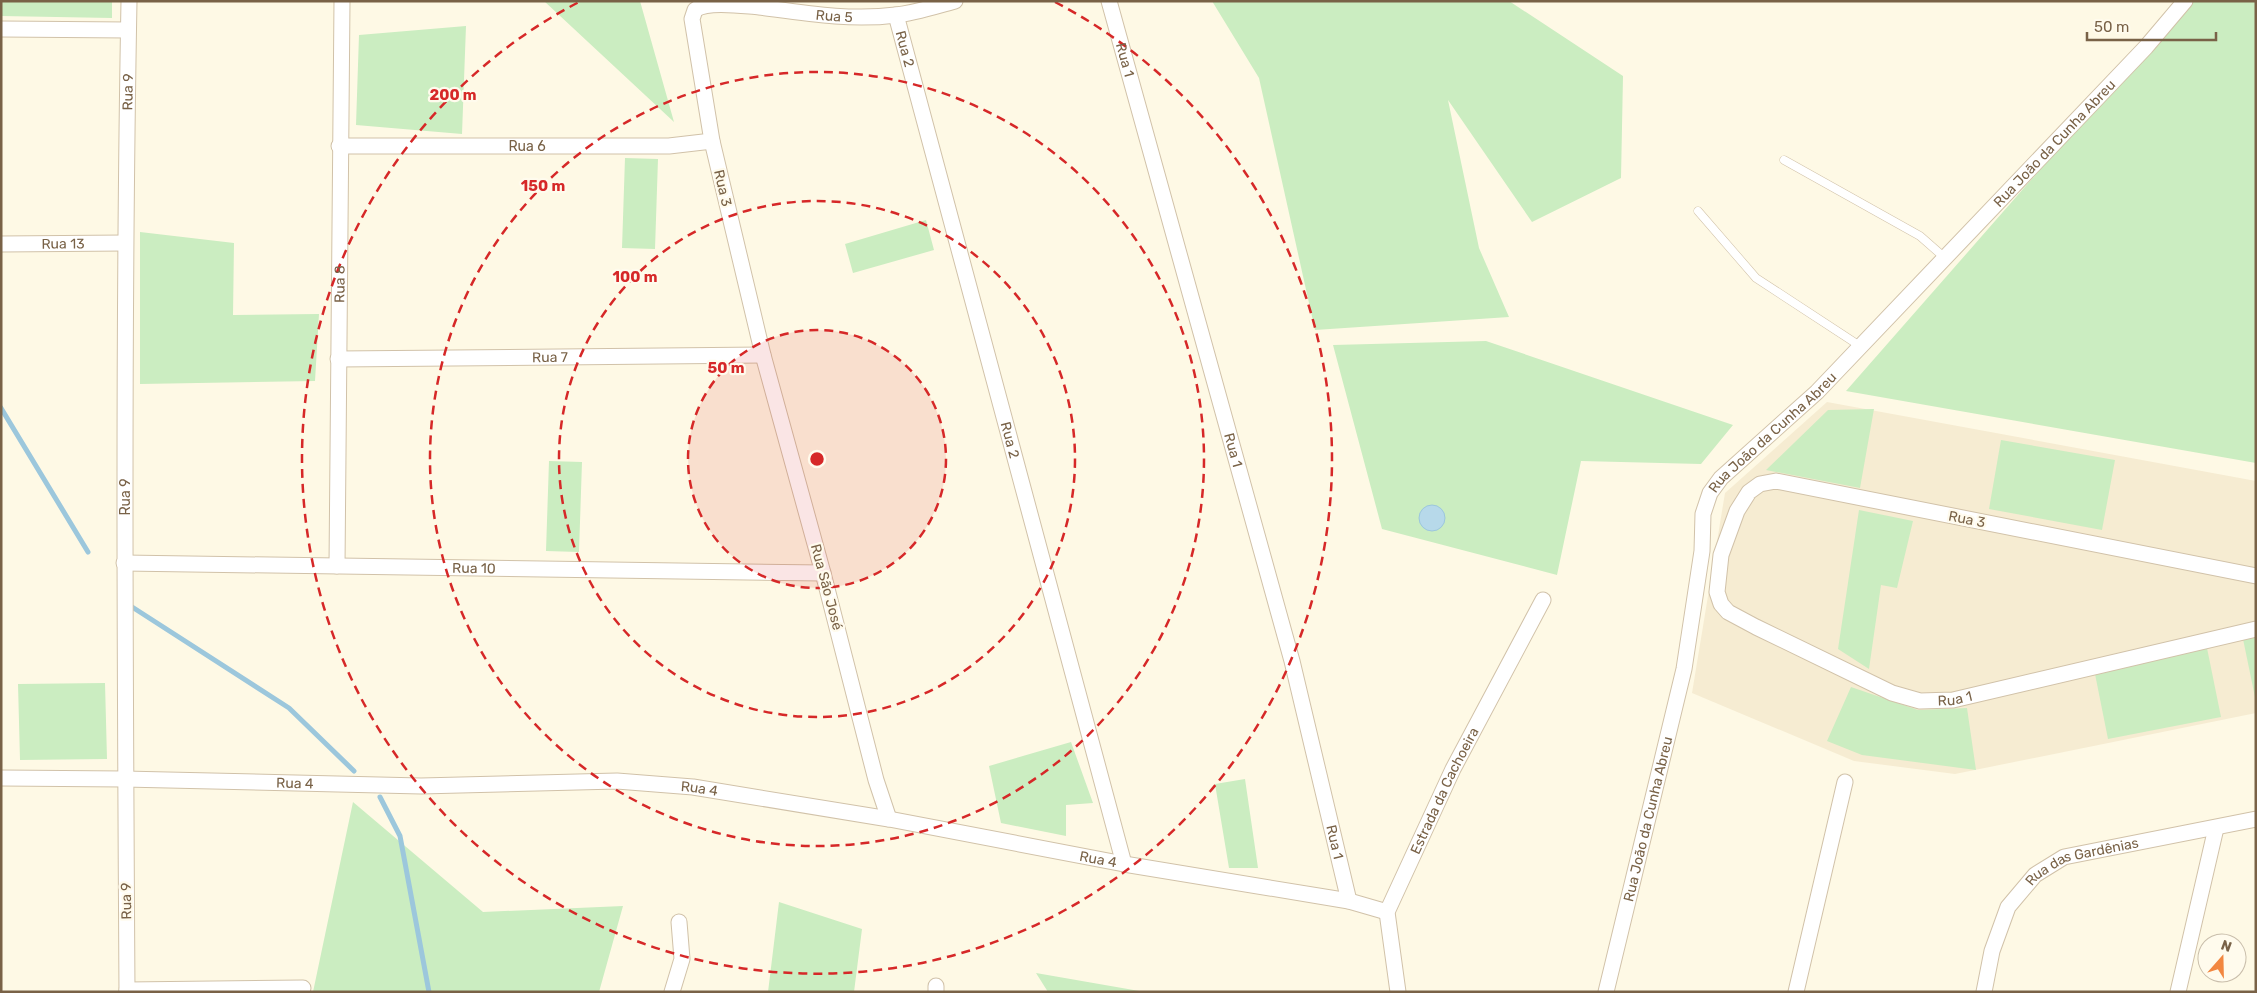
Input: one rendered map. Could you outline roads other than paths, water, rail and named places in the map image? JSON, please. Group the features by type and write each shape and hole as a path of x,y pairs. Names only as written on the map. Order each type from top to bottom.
{"street":[{"name":"Rua 9","path":"126,991 124,563 128,1"},
{"name":"Rua 8","path":"337,566 339,146 342,1"},
{"path":"896,15 955,1"},
{"name":"Rua 1","path":"1109,1 1292,661 1349,901"},
{"name":"Rua João da Cunha Abreu","path":"1606,992 1684,669 1702,551 1703,514 1710,493 1721,478 1817,392 2146,48 2186,1"},
{"name":"Rua 5","path":"692,20 698,7 718,5 738,5 828,16 896,15"},
{"name":"Rua 2","path":"896,15 1124,864"},
{"name":"Rua 3","path":"692,20 712,141 763,355"},
{"path":"1,29 128,30"},
{"name":"Rua 6","path":"339,146 669,146 712,141"},
{"name":"Rua 13","path":"1,244 125,243"},
{"name":"Rua 7","path":"338,359 763,355"},
{"name":"Rua São José","path":"763,355 823,573 876,780 889,819"},
{"name":"Rua 3","path":"1720,555 1737,511 1749,492 1760,484 1776,481 2256,576"},
{"path":"1702,551 1720,555"},
{"name":"Rua 1","path":"1720,555 1718,599 1728,612 1756,628 1892,693 1920,701 1953,700 2256,629"},
{"name":"Rua 10","path":"124,563 823,573"},
{"name":"Estrada da Cachoeira","path":"1387,912 1453,769 1543,600"},
{"name":"Rua 4","path":"1,778 421,786 617,781 692,788 889,819 1124,864 1349,901 1387,912"},
{"path":"1796,992 1845,782"},
{"name":"Rua das Gardênias","path":"1984,992 1992,951 2008,907 2035,875 2064,857 2256,819"},
{"path":"2178,992 2216,828"},
{"path":"1387,912 1398,992"},
{"path":"672,992 682,959 679,922"},
{"path":"126,991 303,988"}],"lane":[{"path":"1784,160 1920,236 1945,258"},
{"path":"1698,210 1756,278 1860,346"}],"water":[{"path":"1432,505 1441,509 1445,518 1441,527 1432,531 1423,527 1419,518 1423,509"}],"waterway":[{"path":"1,408 88,552"},
{"path":"129,605 289,708 354,771"},
{"path":"380,797 400,836 429,992"}]}
